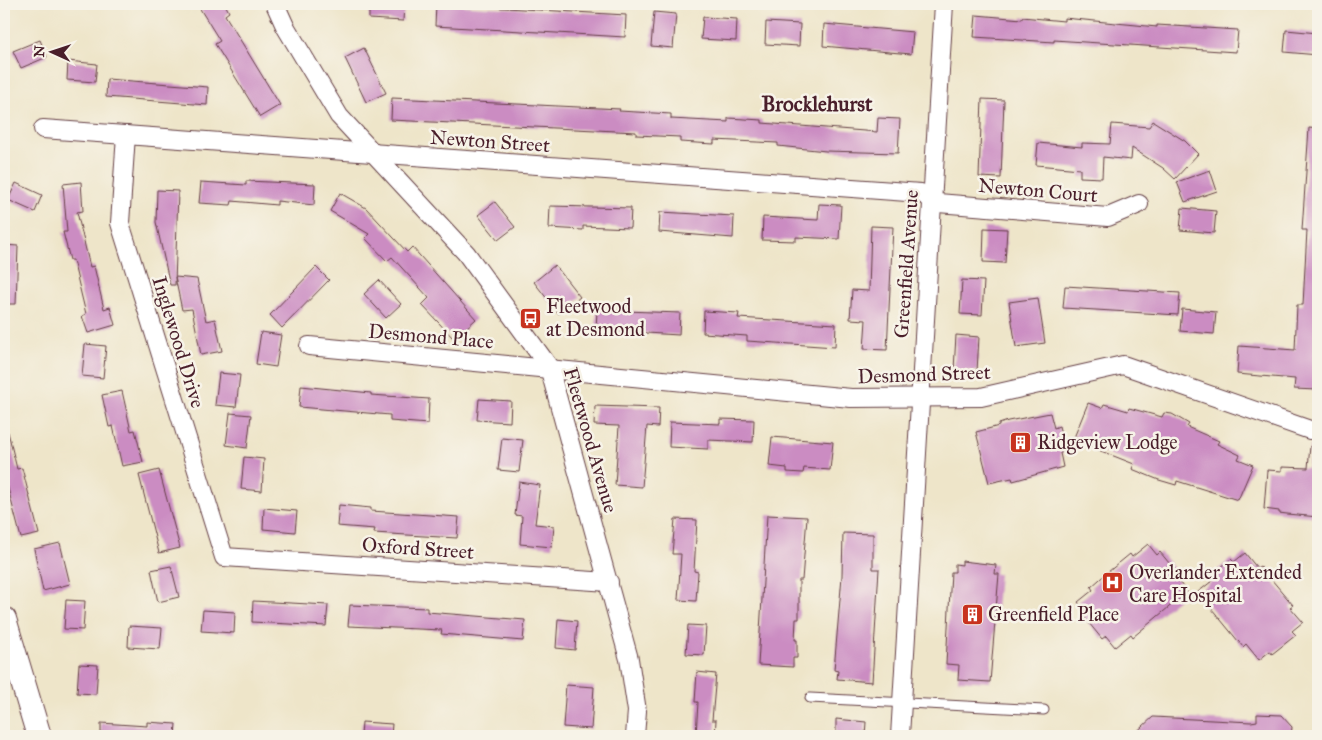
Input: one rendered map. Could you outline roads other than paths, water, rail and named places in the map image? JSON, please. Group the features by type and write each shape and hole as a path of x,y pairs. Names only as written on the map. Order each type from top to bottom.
{"street":[{"name":"Fleetwood Avenue","path":"275,4 285,26 340,116 466,253 549,367 629,659 637,710 635,736"},
{"name":"Greenfield Avenue","path":"900,736 944,4"},
{"name":"Newton Street","path":"43,128 921,193 931,199"},
{"name":"Inglewood Drive","path":"126,135 120,223 224,558"},
{"name":"Newton Court","path":"931,199 938,203 1108,217 1139,204"},
{"name":"Desmond Place","path":"309,346 549,367"},
{"name":"Desmond Street","path":"549,367 851,398 981,397 1124,365 1310,430 1318,430"},
{"name":"Oxford Street","path":"224,558 609,582"},
{"path":"4,619 39,736"}],"lane":[{"path":"810,698 1044,710"}],"place":[{"name":"Fleetwood at Desmond","path":"530,318"},
{"name":"Ridgeview Lodge","path":"1021,442"},
{"name":"Overlander Extended Care Hospital","path":"1113,583"},
{"name":"Greenfield Place","path":"972,614"}],"district":[{"name":"Brocklehurst","path":"817,104"}]}
